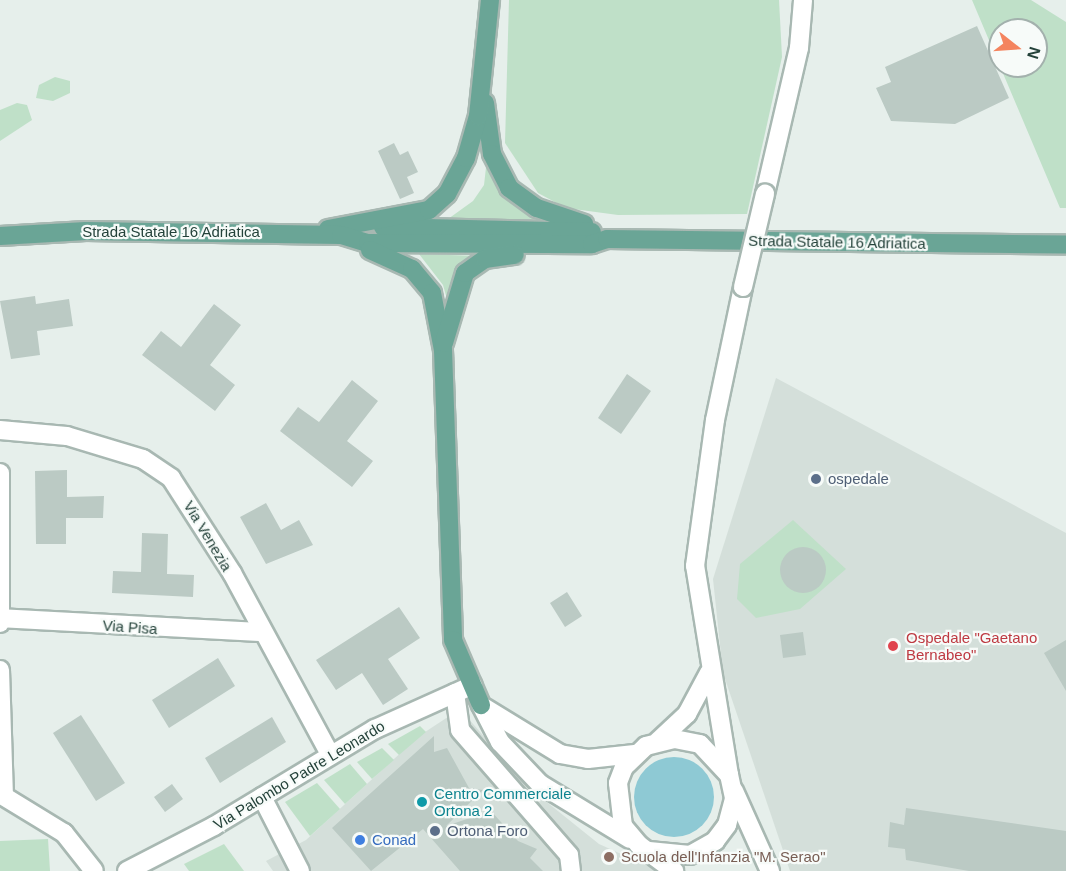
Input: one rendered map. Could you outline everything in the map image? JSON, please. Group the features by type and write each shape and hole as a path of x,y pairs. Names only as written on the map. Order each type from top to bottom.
{"main road":[{"path":"304,233 408,215 438,203 466,158 483,90 489,0"},
{"path":"483,90 492,154 518,196 561,219 657,240"},
{"name":"Strada Statale 16 Adriatica","path":"0,236 86,231 341,234 368,243 592,244 608,239 1066,245"},
{"path":"304,233 390,255 412,269 432,293 443,350 453,640 481,705"},
{"path":"443,350 458,282 485,259 598,251 657,240"}],"street":[{"path":"770,871 731,781 709,673 696,580 697,539 743,287 799,48 803,0"},
{"name":"Via Venezia","path":"0,430 67,436 143,459 171,478 232,573 260,632 330,754"},
{"path":"0,473 0,623"},
{"name":"Via Pisa","path":"0,618 260,632"},
{"path":"0,670 2,795 64,833 94,871"},
{"path":"481,705 560,754 588,759 635,754 658,741 687,714 709,673"},
{"name":"Via Palombo Padre Leonardo","path":"127,871 261,797 330,754 473,685"},
{"path":"455,693 460,730 569,855 571,871"},
{"path":"481,705 500,742 540,784 644,848 674,871"},
{"path":"635,754 621,776 616,800 623,826 644,848 680,856 715,841 730,816 731,781 700,744 658,741"},
{"path":"261,797 300,871"}],"shaded area":[{"name":"Ospedale \"Gaetano Bernabeo\"","path":"776,378 1066,533 1066,871 790,871 723,673 713,579"},
{"path":"460,709 528,787 599,844 659,871 273,871 266,861 306,840 419,736"}],"green space":[{"path":"509,0 779,0 782,57 747,214 618,215 566,208 538,193 505,143"},
{"path":"972,0 1031,0 1066,22 1066,208 1060,208 1005,78 1048,78 1048,18 988,18 988,38"},
{"path":"55,77 70,81 70,93 53,101 36,98 39,85"},
{"path":"17,103 27,105 32,120 0,141 0,110"},
{"path":"488,150 539,215 536,219 448,219 473,201 484,185"},
{"path":"419,254 479,256 449,306 443,285"},
{"path":"793,520 846,569 800,609 756,618 737,599 740,564"},
{"path":"420,726 426,732 399,755 388,744"},
{"path":"382,748 394,760 372,779 357,762"},
{"path":"350,764 367,784 345,804 324,780"},
{"path":"317,783 340,809 310,836 285,802"},
{"path":"48,839 50,871 0,871 0,841"},
{"path":"224,844 244,871 189,871 184,864"}],"water":[{"path":"666,757 682,757 703,768 714,789 714,805 703,826 682,837 666,837 652,831 640,819 634,805 634,789 640,775 652,763"}],"building":[{"path":"977,26 988,51 988,78 1000,78 1009,98 955,124 891,121 876,88 891,82 885,67"},
{"path":"394,143 400,155 408,151 418,172 407,177 414,193 400,199 378,151"},
{"path":"35,296 36,304 69,299 73,326 37,331 40,355 11,359 0,301"},
{"path":"214,304 241,325 210,365 235,385 215,411 142,355 161,331 181,347"},
{"path":"627,374 651,391 621,434 598,418"},
{"path":"352,380 378,401 347,441 373,461 352,487 280,431 298,407 319,422"},
{"path":"67,470 67,497 104,496 103,518 66,518 66,544 36,544 35,471"},
{"path":"266,503 281,530 299,520 313,545 266,564 240,517"},
{"path":"142,533 168,534 167,574 194,575 193,597 112,593 113,571 141,572"},
{"path":"803,547 819,554 826,570 819,586 803,593 787,586 780,570 787,554"},
{"path":"567,592 582,616 565,627 550,603"},
{"path":"399,607 420,638 388,659 408,689 383,705 362,673 336,690 316,660"},
{"path":"803,632 806,655 783,658 780,635"},
{"path":"1066,640 1066,691 1044,653"},
{"path":"218,658 235,686 169,728 152,700"},
{"path":"81,715 125,783 96,801 53,733"},
{"path":"272,717 286,742 220,783 205,758"},
{"name":"Centro Commerciale Ortona 2","path":"434,736 434,752 447,748 469,788 483,790 446,826 491,811 518,841 537,849 530,858 543,871 460,871 423,829 371,871 332,828"},
{"path":"172,784 183,799 165,812 154,797"},
{"path":"906,808 1066,831 1066,871 969,871 906,860 905,849 888,847 890,822 904,825"}],"place":[{"name":"ospedale","path":"816,479"},
{"name":"Ospedale \"Gaetano Bernabeo\"","path":"893,646"},
{"name":"Centro Commerciale Ortona 2","path":"422,802"},
{"name":"Ortona Foro","path":"435,831"},
{"name":"Conad","path":"360,840"},
{"name":"Scuola dell'Infanzia \"M. Serao\"","path":"609,857"}]}
